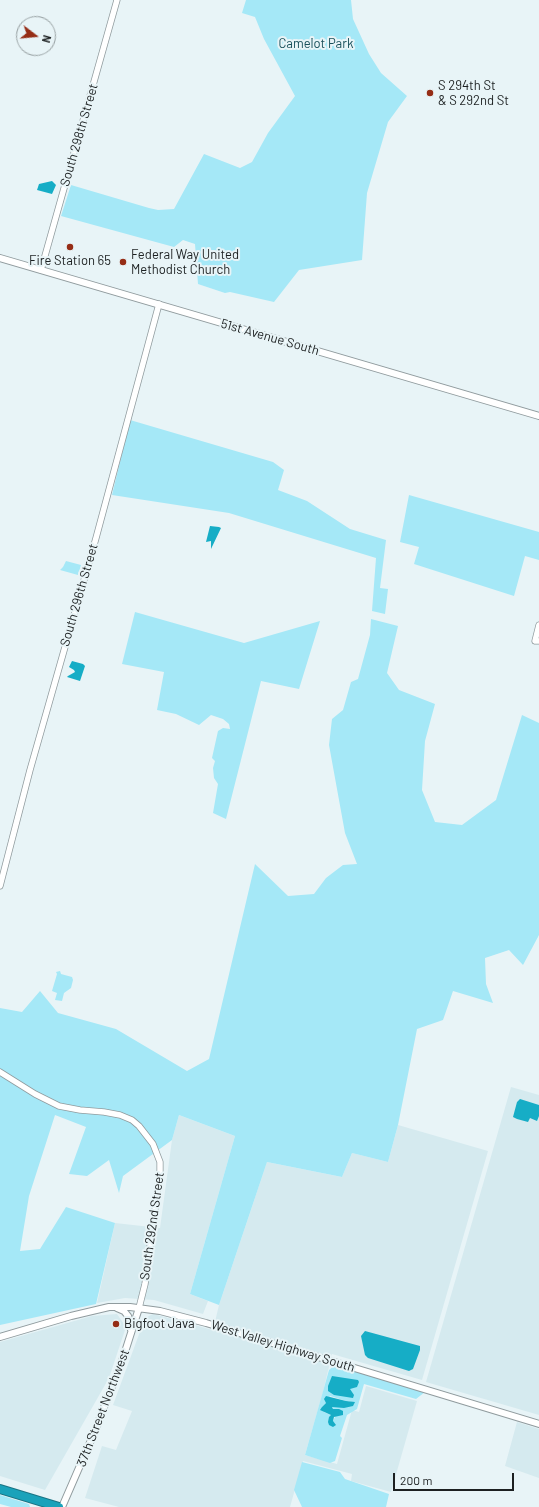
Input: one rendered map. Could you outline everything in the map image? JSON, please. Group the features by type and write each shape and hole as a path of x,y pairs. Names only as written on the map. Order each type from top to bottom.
{"highway":[{"path":"0,1489 59,1507"}],"main road":[{"name":"51st Avenue South","path":"0,258 539,416"},
{"name":"West Valley Highway South","path":"0,1337 71,1316 110,1307 139,1308 160,1311 206,1323 539,1424"},
{"path":"110,1307 121,1310 128,1316 131,1336"},
{"name":"37th Street Northwest","path":"62,1507 95,1431 131,1336 139,1308"}],"street":[{"name":"South 298th Street","path":"41,270 117,0"},
{"name":"South 296th Street","path":"0,886 30,770 94,545 159,304"},
{"path":"537,641 539,625"},
{"name":"South 292nd Street","path":"0,1072 35,1094 59,1106 120,1115 132,1120 139,1126 153,1144 158,1155 160,1167 145,1284 139,1308"}],"shaded area":[{"path":"52,181 56,185 52,194 37,190 39,184"},
{"path":"210,526 221,528 211,549 211,541 206,542"},
{"path":"72,661 85,666 80,681 67,677 75,672 69,667"},
{"path":"511,1087 539,1095 539,1415 426,1382"},
{"path":"520,1099 539,1105 539,1116 537,1121 530,1118 528,1122 513,1117 517,1102"},
{"path":"179,1115 235,1136 190,1294 208,1301 203,1314 154,1300 125,1298 97,1303 115,1223 160,1228 172,1140"},
{"path":"398,1125 488,1151 422,1380 332,1354 305,1455 337,1464 352,1410 359,1412 366,1386 417,1401 391,1492 351,1481 352,1474 303,1461 290,1507 119,1507 85,1498 102,1446 116,1450 132,1411 113,1405 145,1318 153,1314 213,1330 219,1305 267,1162 342,1177 352,1153 388,1162"},
{"path":"117,1314 126,1327 109,1378 45,1490 0,1476 0,1342 92,1316"},
{"path":"365,1331 420,1346 413,1369 409,1371 368,1358 365,1355 361,1336"},
{"path":"332,1376 358,1380 359,1382 357,1387 350,1389 354,1395 353,1398 334,1395 328,1391 328,1386"},
{"path":"326,1396 355,1402 353,1406 344,1408 332,1407 333,1409 343,1411 343,1415 334,1417 333,1421 336,1425 333,1427 329,1425 328,1422 331,1415 320,1410 326,1403 324,1399"},
{"path":"517,1422 539,1429 539,1478 505,1466"}],"green space":[{"name":"Camelot Park","path":"246,0 351,0 353,19 369,54 381,73 407,96 388,122 367,193 362,260 299,270 274,302 230,292 225,293 198,284 195,244 183,240 174,247 61,216 71,185 149,208 158,210 174,209 204,154 240,168 252,162 268,133 295,96 264,39 255,17 242,13"},
{"path":"130,420 273,462 284,470 278,490 307,501 350,529 386,540 380,588 388,589 385,614 372,611 376,558 229,513 112,495"},
{"path":"409,495 539,532 539,560 525,556 514,596 414,564 419,547 400,542"},
{"path":"66,561 81,565 78,575 60,570"},
{"path":"135,612 244,643 320,621 299,689 261,681 226,819 213,813 218,784 214,778 213,768 215,761 212,758 218,731 223,728 230,729 229,724 223,719 211,715 199,725 176,714 157,710 164,672 122,664"},
{"path":"371,619 398,626 387,673 399,690 435,704 425,741 422,790 435,822 462,825 496,800 522,715 539,723 539,935 523,965 509,950 485,958 486,984 493,1003 453,991 443,1020 417,1029 398,1125 388,1162 352,1153 342,1177 267,1162 219,1305 190,1294 235,1136 179,1115 172,1140 123,1176 119,1193 109,1160 87,1176 69,1174 86,1127 55,1115 29,1196 20,1251 40,1249 66,1207 115,1223 96,1304 0,1325 0,1008 22,1012 40,991 58,1013 116,1029 187,1071 209,1059 255,864 288,896 314,894 326,878 343,865 357,864 345,833 329,745 332,719 343,710 351,682 358,679 370,635"},
{"path":"60,971 61,974 72,977 73,980 71,988 64,993 62,1001 55,1000 57,993 52,991 57,974 56,972"},
{"path":"336,1364 425,1392 416,1399 364,1384 357,1409 347,1415 340,1436 342,1438 335,1461 330,1463 305,1455 329,1370","holes":["330,1396 351,1401 338,1407 332,1407 333,1409 339,1409 333,1421 331,1415 324,1412 322,1407"]},
{"path":"302,1462 340,1472 345,1479 389,1494 386,1507 302,1507 294,1490"},
{"path":"0,1495 29,1504 30,1507 11,1507 0,1504"}],"place":[{"name":"S 294th St & S 292nd St","path":"430,93"},
{"name":"Fire Station 65","path":"70,247"},
{"name":"Federal Way United Methodist Church","path":"123,262"},
{"name":"Bigfoot Java","path":"116,1324"}]}
